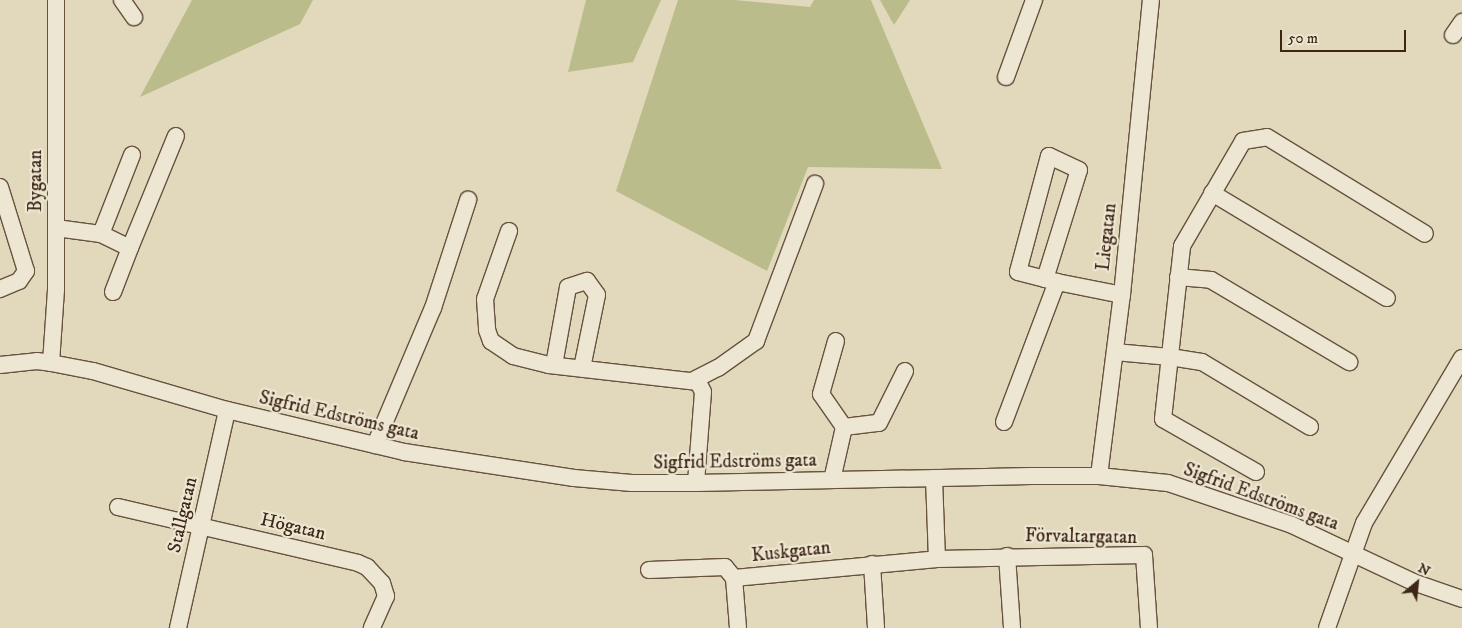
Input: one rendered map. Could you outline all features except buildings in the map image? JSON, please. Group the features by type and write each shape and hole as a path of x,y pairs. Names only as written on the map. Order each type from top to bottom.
{"street":[{"name":"Bygatan","path":"52,363 56,289 56,0"},
{"path":"122,0 134,17"},
{"path":"1006,77 1034,0"},
{"name":"Liegatan","path":"1098,476 1122,295 1152,0"},
{"path":"113,292 176,136"},
{"path":"1256,472 1163,419 1182,246 1243,140 1267,137 1426,234"},
{"path":"101,234 132,155"},
{"path":"1004,422 1051,280 1079,170 1049,156 1018,272 1051,280 1122,295"},
{"path":"509,231 485,299 486,330 491,341 500,349 513,356 554,365 694,380 718,368 756,341 815,184"},
{"path":"0,187 26,271 19,281 0,289"},
{"path":"1212,193 1387,298"},
{"path":"375,445 432,308 468,200"},
{"path":"56,228 101,234 130,248"},
{"path":"1178,277 1211,280 1349,362"},
{"path":"554,365 568,287 587,281 597,294 582,368"},
{"path":"832,480 844,428 821,394 836,341"},
{"path":"1114,352 1202,362 1310,427"},
{"path":"1327,628 1353,553 1376,500 1462,358"},
{"name":"Sigfrid Edströms gata","path":"0,365 37,361 93,371 227,410 375,445 450,460 574,478 632,483 696,483 1098,476 1168,483 1292,525 1413,582 1462,599"},
{"path":"844,428 879,423 905,371"},
{"path":"694,380 701,386 703,392 696,483"},
{"name":"Stallgatan","path":"178,628 227,410"},
{"path":"934,478 937,559"},
{"name":"Högatan","path":"118,507 358,563 374,573 382,583 386,596 372,628"},
{"name":"Förvaltargatan","path":"1007,556 1144,555 1149,628"},
{"path":"1007,556 1012,628"},
{"name":"Kuskgatan","path":"738,628 734,578 872,564 1007,556"},
{"path":"872,564 876,628"},
{"path":"649,570 726,568 734,578"}],"green space":[{"path":"192,0 313,0 300,24 140,97"},
{"path":"586,0 661,0 633,62 568,72"},
{"path":"678,0 735,0 810,7 814,0 871,0 942,169 808,167 767,271 616,191"},
{"path":"880,0 910,0 894,25"}]}
